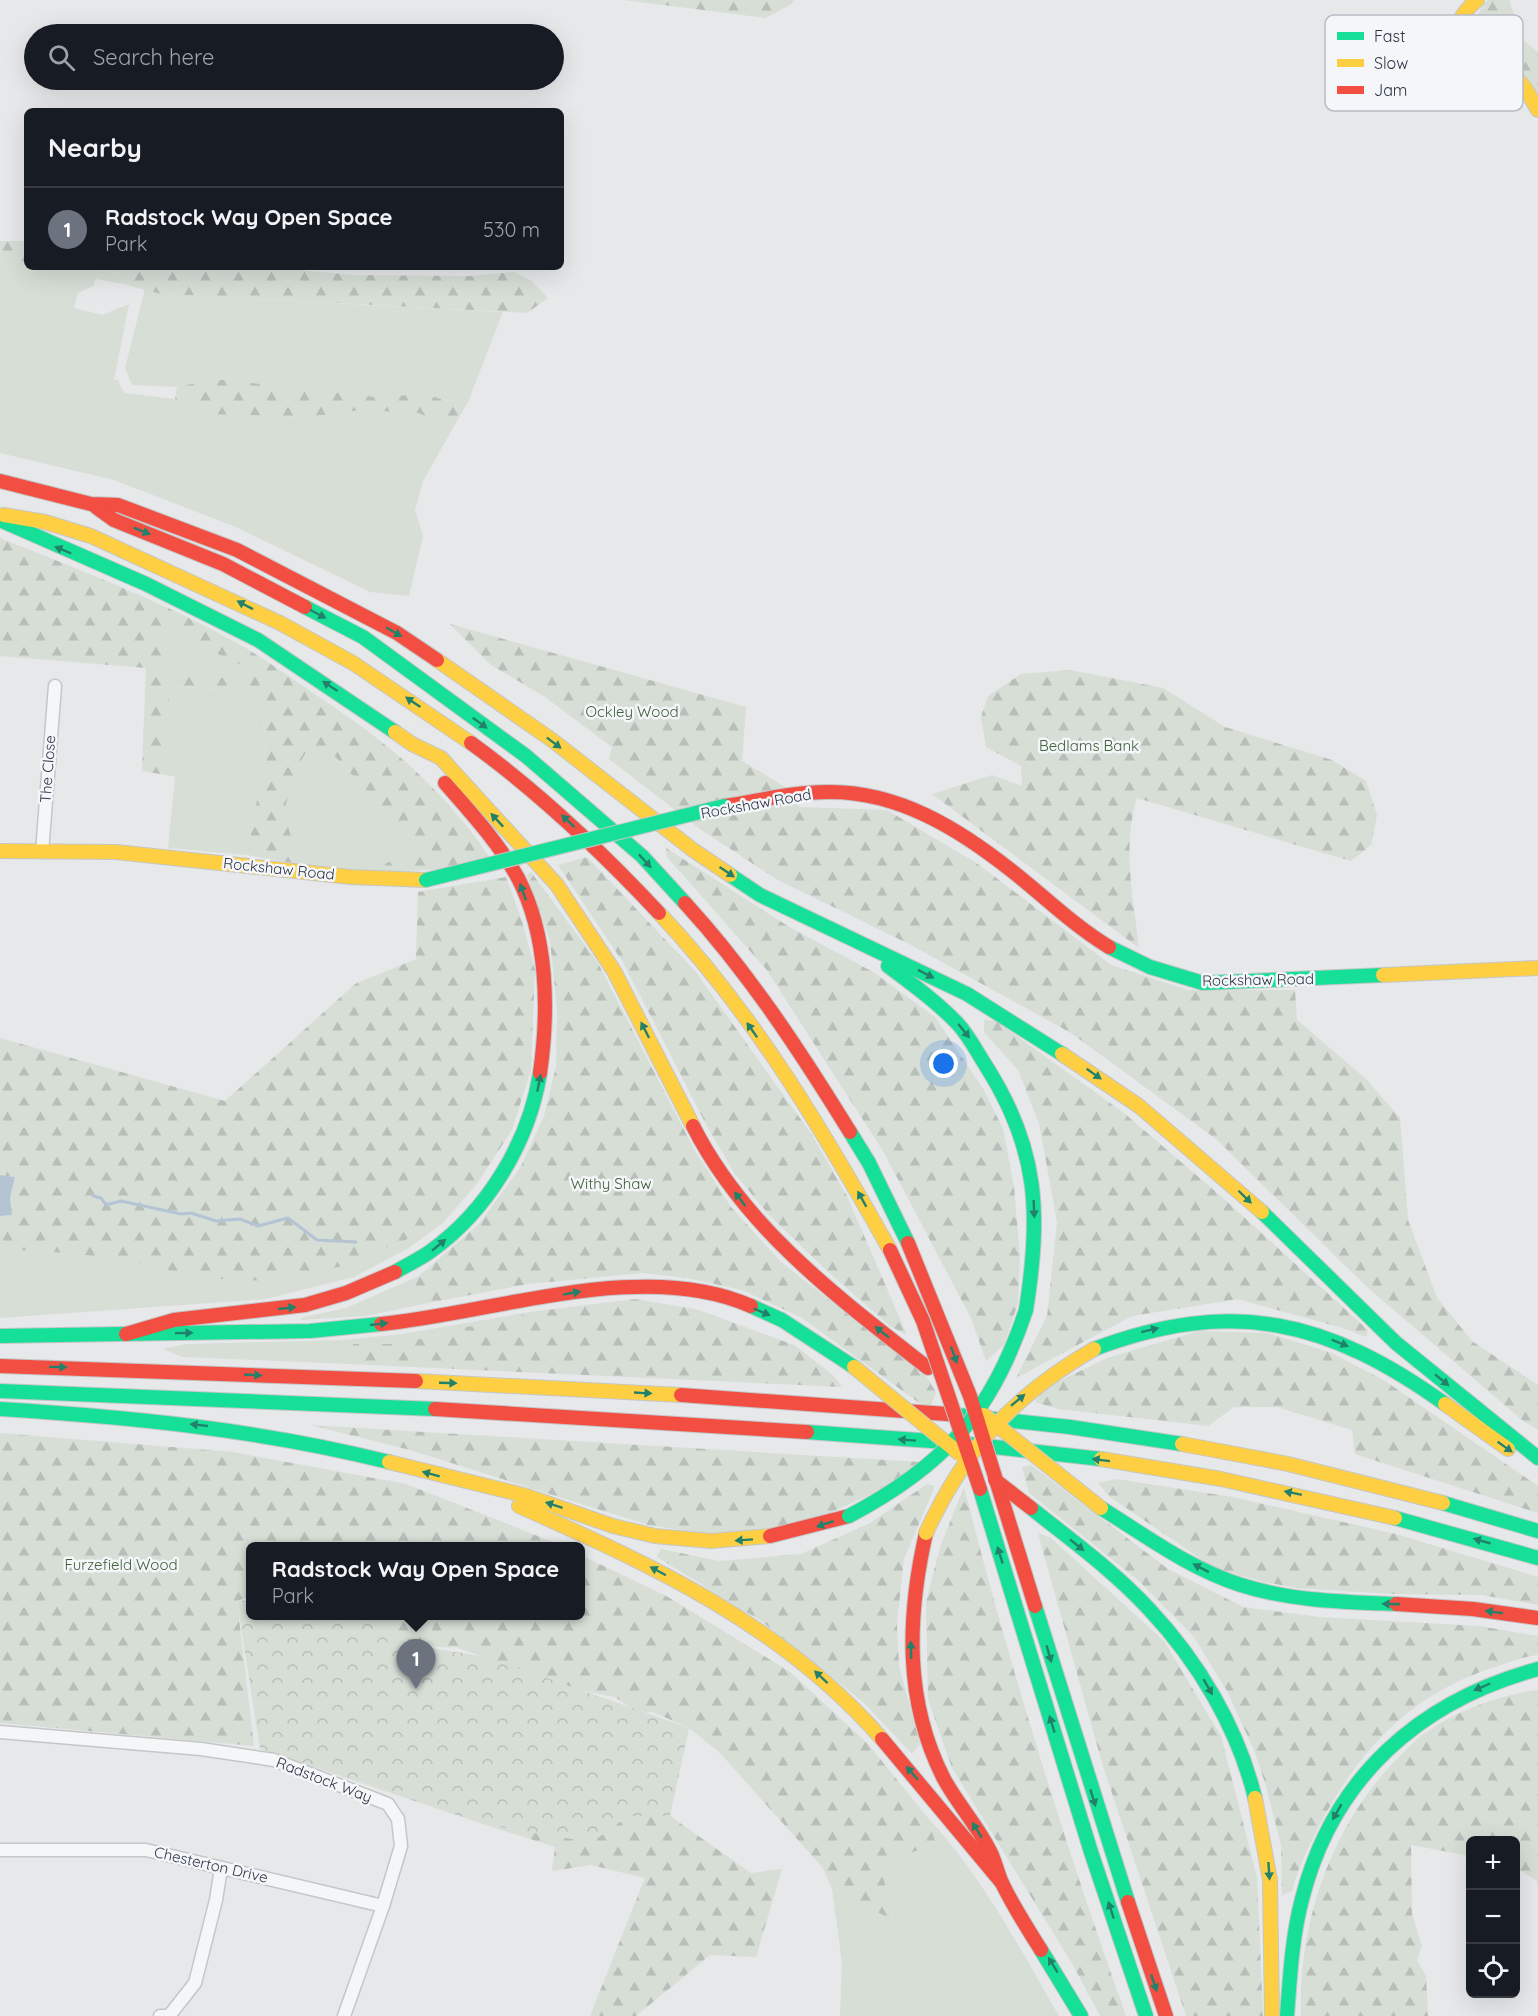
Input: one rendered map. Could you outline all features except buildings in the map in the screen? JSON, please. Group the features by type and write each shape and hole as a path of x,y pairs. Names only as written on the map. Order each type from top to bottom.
{"main road":[{"path":"1460,15 1464,9 1477,0"},
{"path":"1523,87 1538,110"},
{"path":"0,481 91,504 118,506 237,550 397,633 552,740 702,856 760,895 967,994 1053,1047 1139,1106 1241,1192 1396,1343 1538,1458"},
{"path":"91,504 114,519 223,564 363,638 526,756 587,806 642,856 724,946 795,1043 869,1163 908,1243 944,1326 970,1396 1108,1844 1166,2016"},
{"path":"0,514 51,523 102,541 242,604 359,666 464,736 565,819 654,906 724,989 838,1155 890,1250 923,1321 974,1469 1091,1852 1146,2016"},
{"path":"0,520 44,542 146,584 258,640 358,705 412,744 441,758 557,885 614,971 703,1146 744,1204 795,1259 845,1303 1101,1508 1186,1561 1210,1573 1261,1591 1328,1601 1449,1607 1538,1618"},
{"path":"126,1334 172,1320 304,1306 389,1276 430,1252 461,1227 493,1190 518,1147 536,1100 544,1055 547,1008 544,967 531,914 519,882 495,842 412,744"},
{"name":"Rockshaw Road","path":"0,851 117,852 351,877 426,880 724,807 802,794 830,792 858,794 907,806 954,829 998,859 1099,941 1128,958 1164,973 1203,983 1538,968"},
{"path":"0,1409 105,1414 234,1429 342,1451 488,1489 525,1496 627,1530 679,1539 729,1542 765,1539 802,1531 849,1516 901,1488 949,1447 988,1401 1014,1351 1026,1310 1035,1253 1034,1195 1020,1131 1005,1096 960,1026 940,1006 893,972 873,951"},
{"path":"0,1336 310,1331 400,1322 593,1290 649,1286 712,1294 746,1304 782,1320 854,1367 935,1435 1031,1508 1125,1586 1167,1629 1206,1682 1234,1737 1260,1815 1268,1862 1272,2016"},
{"path":"1081,2016 1002,1883 990,1850 945,1779 929,1746 918,1709 911,1665 910,1621 914,1582 926,1533 952,1477 995,1420 1057,1369 1094,1349 1143,1332 1196,1321 1243,1320 1294,1328 1341,1343 1395,1370 1538,1469"},
{"path":"0,1366 539,1388 843,1406 1029,1422 1191,1445 1296,1466 1405,1492 1538,1531"},
{"path":"0,1391 190,1397 623,1420 929,1441 1055,1454 1164,1469 1273,1489 1434,1527 1538,1558"},
{"path":"488,1489 520,1507 623,1552 676,1580 718,1603 795,1654 863,1717 932,1796 978,1857 1002,1883"},
{"path":"1287,2016 1290,1966 1301,1903 1316,1854 1341,1806 1366,1772 1389,1748 1432,1713 1482,1686 1538,1669"}],"street":[{"name":"The Close","path":"42,852 55,686"},
{"name":"Radstock Way","path":"0,1732 201,1749 274,1760 388,1804 398,1820 400,1846 383,1906 344,2016"},
{"name":"Chesterton Drive","path":"0,1850 146,1850 383,1906"},
{"path":"160,2016 169,2016 195,1983 216,1900 221,1868"}],"green space":[{"path":"624,0 794,0 792,4 765,18"},
{"path":"1488,0 1509,0 1514,15 1478,15 1483,4"},
{"path":"1523,40 1538,52 1538,95 1523,82"},
{"path":"0,241 24,241 24,261 0,263"},
{"path":"24,261 24,270 98,270 120,273 123,284 96,279 93,286 78,293 74,308 102,315 129,304 114,380 118,380 124,393 175,399 199,414 308,417 360,410 419,413 433,421 454,426 423,481 415,510 423,536 409,596 370,592 236,527 114,480 0,453 0,263"},
{"path":"98,270 300,270 354,275 470,276 514,272 532,281 548,298 527,313 161,294 123,284 120,273"},
{"path":"145,289 161,294 503,312 468,402 444,400 425,394 375,398 216,379 177,387 132,385 125,368"},
{"path":"216,379 375,397 425,394 444,400 468,402 454,426 433,421 419,413 360,410 308,417 199,414 175,399 177,387"},
{"path":"0,538 155,602 215,631 263,659 342,712 412,768 453,809 490,858 448,869 386,872 385,864 409,851 385,810 325,746 309,747 294,773 284,812 299,864 247,855 265,756 262,690 169,687 167,775 142,771 146,668 0,656","holes":["167,630 243,666 252,678 169,677 164,638"]},
{"name":"Ockley Wood","path":"450,624 746,707 742,761 785,787 800,807 887,810 978,864 1111,965 1188,990 1295,990 1297,1020 1366,1079 1400,1118 1408,1220 1437,1298 1472,1341 1538,1385 1538,1430 1522,1420 1367,1287 1216,1139 1071,1033 911,945 776,879 700,829 609,759 612,747 545,697 491,665"},
{"path":"167,630 243,666 253,678 168,677 164,638"},
{"name":"Bedlams Bank","path":"1070,670 1163,688 1225,727 1332,760 1366,781 1377,815 1371,845 1351,861 1137,798 1129,854 1139,948 932,794 992,775 1022,786 1021,766 986,747 981,717 988,696 1021,674"},
{"path":"168,687 262,690 265,756 247,855 168,848 175,777 167,775"},
{"path":"309,746 325,746 385,810 410,851 386,864 386,872 299,864 284,812 294,773"},
{"path":"666,848 791,928 873,972 935,1017 984,1090 1003,1129 1014,1187 1020,1256 1018,1303 1004,1345 986,1361 971,1318 883,1151 766,969 667,857"},
{"path":"587,857 695,971 812,1135 847,1196 907,1335 890,1326 826,1270 769,1215 735,1174 708,1128 624,964 558,865"},
{"name":"Withy Shaw","path":"531,872 598,963 695,1151 731,1207 781,1262 926,1376 936,1392 929,1410 802,1318 742,1290 687,1278 643,1273 528,1284 423,1304 410,1301 419,1276 479,1224 520,1168 544,1116 556,1066 557,1010 550,940 527,875"},
{"path":"506,877 522,921 535,970 531,1070 512,1130 476,1185 442,1224 348,1265 269,1281 195,1278 152,1265 91,1256 34,1250 0,1251 0,1216 12,1215 10,1198 15,1177 0,1175 0,1038 225,1101 355,984 416,959 418,892"},
{"path":"984,1020 996,1021 1124,1113 1223,1198 1368,1330 1366,1337 1346,1329 1238,1299 1132,1316 1016,1378 1047,1316 1057,1222 1039,1123 1018,1070 984,1032"},
{"path":"442,1224 407,1249 354,1277 266,1299 0,1318 0,1251 34,1250 91,1256 152,1265 202,1278 348,1265"},
{"path":"419,1276 410,1301 423,1304 366,1316 300,1320 304,1317 346,1308"},
{"path":"635,1299 696,1309 794,1345 833,1375 842,1387 350,1364 353,1344 401,1344 465,1327 498,1323 530,1312"},
{"path":"530,1312 498,1323 465,1327 401,1344 353,1344 350,1364 183,1357 163,1349 186,1344 345,1340 402,1334"},
{"path":"1199,1331 1268,1333 1332,1353 1385,1381 1538,1486 1538,1513 1355,1454 1352,1430 1277,1407 1234,1407 1208,1426 1058,1409 1035,1402 1045,1388 1107,1358"},
{"path":"310,1425 919,1462 890,1486 820,1517 762,1531 702,1533 648,1525 410,1450"},
{"name":"Furzefield Wood","path":"0,1433 233,1452 406,1484 553,1542 246,1542 246,1598 237,1601 254,1746 0,1723"},
{"path":"1031,1465 1168,1569 1243,1607 1319,1617 1479,1626 1538,1636 1538,1655 1518,1659 1468,1677 1415,1707 1392,1726 1353,1770 1336,1796 1308,1849 1292,1891 1282,1895 1281,1845 1266,1786 1254,1750 1227,1691 1194,1637 1139,1581 1029,1493 1022,1467"},
{"path":"1117,1479 1232,1497 1396,1534 1538,1577 1538,1605 1482,1595 1392,1594 1297,1588 1264,1582 1214,1568 1110,1497 1098,1483"},
{"path":"927,1484 935,1486 904,1559 897,1623 899,1666 920,1744 912,1754 863,1702 761,1621 657,1557 661,1549 719,1561 801,1554 870,1523"},
{"path":"964,1487 981,1554 1039,1753 1126,2016 1100,2016 1073,1965 952,1768 928,1699 926,1602 940,1547"},
{"path":"1038,1533 1051,1538 1164,1641 1221,1736 1257,1877 1263,2016 1186,2016 1102,1763"},
{"path":"585,1557 668,1597 790,1672 868,1744 928,1818 936,1845 880,1862 893,1920 832,1889 823,1868 720,1753 689,1728 653,1712 638,1713 615,1697 580,1690 455,1647 431,1646 397,1634 371,1620 585,1620"},
{"path":"246,1600 246,1620 372,1620 437,1649 487,1657 689,1728 670,1816 628,1816 592,1842 486,1825 260,1749 237,1601"},
{"path":"1538,1690 1538,1887 1537,1881 1520,1870 1520,1836 1466,1836 1466,1855 1411,1845 1412,1914 1422,1946 1417,1960 1426,1976 1428,2016 1301,2016 1306,1945 1313,1910 1338,1842 1356,1811 1377,1782 1424,1733 1454,1716 1509,1695"},
{"path":"628,1816 670,1816 751,1873 782,1869 756,1957 710,1955 636,2016 590,2016 645,1878 591,1865 552,1871 555,1847 486,1825 592,1842"},
{"path":"928,1818 983,1888 1059,2016 840,2016 842,1963 832,1889 893,1919 880,1862 935,1845"}],"water":[{"path":"0,1175 15,1177 10,1198 12,1215 0,1216"}],"waterway":[{"path":"93,1196 101,1198 106,1205 121,1201 181,1214 191,1213 216,1221 240,1219 258,1226 288,1218 317,1240 356,1242"}],"traffic: fast":[{"path":"0,520 146,584 258,640 395,732"},
{"path":"305,607 363,637 526,756 642,856 685,903"},
{"path":"426,880 724,806"},
{"path":"730,875 760,895 967,994 1062,1054"},
{"path":"1109,947 1150,967 1203,983 1383,975"},
{"path":"888,966 933,1001 962,1029 1004,1096 1017,1126 1032,1183 1034,1213 1034,1243 1026,1310"},
{"path":"395,1272 427,1254 452,1234 488,1195 516,1149 534,1099 540,1073"},
{"path":"850,1132 869,1163 908,1243"},
{"path":"1262,1212 1396,1343 1538,1458"},
{"path":"751,1306 782,1320 854,1367"},
{"path":"849,1516 912,1477 938,1456 960,1433 980,1407 997,1379 1013,1346 1026,1310"},
{"path":"1094,1349 1144,1333 1191,1324 1235,1321 1277,1326 1319,1336 1360,1353 1402,1375 1445,1404"},
{"path":"0,1336 310,1331 381,1324"},
{"path":"0,1391 435,1409"},
{"path":"0,1409 98,1416 244,1433 389,1462"},
{"path":"947,1414 1070,1427 1182,1444"},
{"path":"807,1432 959,1443 1101,1459"},
{"path":"980,1489 1017,1611"},
{"path":"1443,1503 1538,1531"},
{"path":"1031,1508 1121,1582 1149,1609 1184,1651 1200,1673 1227,1721 1248,1772 1255,1798"},
{"path":"1101,1508 1186,1561 1241,1585 1298,1598 1396,1604"},
{"path":"1395,1518 1538,1558"},
{"path":"1035,1606 1128,1902"},
{"path":"1017,1611 1091,1852 1146,2016"},
{"path":"1287,2016 1290,1972 1302,1899 1316,1855 1335,1816 1359,1781 1387,1750 1420,1724 1456,1701 1495,1683 1538,1669"},
{"path":"1041,1950 1081,2016"}],"traffic: slow":[{"path":"1463,15 1477,0"},
{"path":"1523,86 1538,110"},
{"path":"4,515 45,522 91,536 280,623 353,663 471,743"},
{"path":"437,660 552,740 693,850 730,875"},
{"path":"395,732 412,744 441,758 557,885 614,971 693,1126"},
{"path":"0,851 116,852 351,877 426,880"},
{"path":"659,913 725,991 785,1074 839,1161 890,1250"},
{"path":"1383,975 1538,968"},
{"path":"1062,1054 1139,1106 1262,1212"},
{"path":"926,1533 957,1475 994,1427 1039,1386 1094,1349"},
{"path":"854,1367 960,1454"},
{"path":"416,1381 681,1395"},
{"path":"1445,1404 1508,1449"},
{"path":"984,1415 1101,1508"},
{"path":"1182,1444 1288,1464 1443,1503"},
{"path":"1101,1459 1221,1479 1395,1518"},
{"path":"389,1462 527,1496 613,1526 655,1536 711,1541 770,1536"},
{"path":"519,1506 619,1552 714,1602 759,1631 802,1663 843,1698 882,1739"},
{"path":"1255,1798 1270,1880 1272,2016"}],"traffic: jam":[{"path":"0,481 91,504 118,505 237,550 397,633 437,660"},
{"path":"96,507 114,520 223,564 305,607"},
{"path":"471,743 497,762 569,824 659,913"},
{"path":"445,783 502,853 518,878 528,900 541,949 544,974 545,1024 540,1073"},
{"path":"724,806 815,792 854,793 903,805 949,827 971,841 1109,947"},
{"path":"685,903 731,957 773,1013 850,1132"},
{"path":"693,1126 714,1163 739,1198 767,1230 797,1260 861,1316 928,1368"},
{"path":"908,1243 970,1396 1035,1606"},
{"path":"890,1250 923,1321 980,1489"},
{"path":"126,1334 174,1320 305,1305 346,1293 395,1272"},
{"path":"381,1324 568,1293 617,1288 664,1287 709,1293 751,1306"},
{"path":"0,1366 416,1381"},
{"path":"681,1395 947,1414"},
{"path":"435,1409 807,1432"},
{"path":"995,1480 1031,1508"},
{"path":"770,1536 849,1516"},
{"path":"926,1533 915,1596 913,1627 916,1689 922,1719 931,1749 944,1779 984,1840 1006,1892 1041,1950"},
{"path":"1396,1604 1473,1609 1538,1618"},
{"path":"882,1739 1002,1883"},
{"path":"1128,1902 1166,2016"}],"place":[{"name":"Radstock Way Open Space","path":"416,1689"}]}
